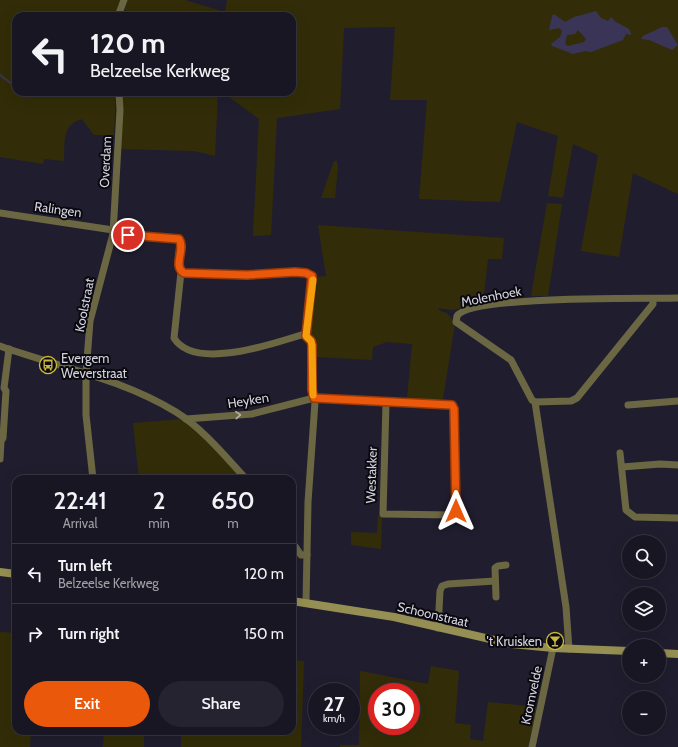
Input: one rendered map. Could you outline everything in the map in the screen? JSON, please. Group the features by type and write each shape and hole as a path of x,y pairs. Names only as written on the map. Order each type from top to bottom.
{"street":[{"path":"120,12 124,0"},
{"name":"Overdam","path":"113,232 120,110 119,96"},
{"name":"Ralingen","path":"0,213 113,232 179,239 181,245 178,266 181,272"},
{"name":"Koolstraat","path":"93,475 86,415 86,373 90,321 113,232"},
{"path":"181,272 188,274 247,275 306,273 312,276 313,280 306,336 242,352 200,354 178,343 173,334 181,272"},
{"name":"Molenhoek","path":"569,649 566,607 535,402 532,400 510,360 456,322 459,313 515,301 678,298"},
{"path":"535,402 571,401 577,398 653,304 653,299"},
{"path":"306,336 311,341 312,345 312,390 314,398 307,555 308,593 306,602"},
{"path":"0,346 86,373 140,393 175,411 186,419 218,449 242,475"},
{"path":"0,459 6,399 6,392 2,388 9,350"},
{"name":"Heyken","path":"186,419 252,414 314,398 386,403 449,404 454,409"},
{"path":"632,402 678,401"},
{"name":"Westakker","path":"386,403 382,513 384,515 450,516 455,514 454,409"},
{"path":"620,453 626,510 635,516 678,518"},
{"path":"622,467 660,464 678,466"},
{"path":"296,548 301,555 307,555"},
{"path":"496,598 496,566 506,565"},
{"path":"0,572 12,574"},
{"path":"438,628 440,590 442,586 448,584 496,582"},
{"name":"Schoonstraat","path":"296,601 394,618 502,642 553,648 622,652"},
{"name":"Kromvelde","path":"532,747 553,648"},
{"path":"666,653 678,654"}],"shaded area":[{"path":"0,0 121,0 116,12 12,12 12,96 116,96 114,135 94,135 82,119 75,122 67,130 64,161 44,159 43,164 0,157"},
{"path":"128,0 185,0 225,12 124,12"},
{"path":"227,0 678,0 678,194 633,173 619,257 581,251 598,155 573,144 563,198 548,196 558,136 517,122 500,202 419,199 427,100 390,100 395,27 344,28 340,109 277,118 271,235 253,236 259,119 227,96 296,96 296,12 225,12"},
{"path":"596,11 601,18 608,21 611,17 616,22 629,29 631,35 626,34 623,40 591,52 585,51 573,54 552,46 551,44 560,37 562,31 559,28 549,30 552,16 554,14 565,22 574,17","holes":["578,30 586,39 584,42 568,46 565,44 567,35 575,34"]},
{"path":"662,27 667,27 678,45 672,50 649,40 641,39 643,36"},
{"path":"122,96 218,96 215,156 194,151 120,149"},
{"path":"334,161 337,161 338,167 335,198 321,198"},
{"path":"547,203 562,204 548,296 531,296"},
{"path":"318,225 504,238 502,259 488,259 483,303 453,310 438,308 440,311 447,313 455,323 443,399 407,399 412,344 387,342 373,347 372,360 317,357 314,339 311,334 315,277 326,276"},
{"path":"183,419 201,435 239,475 139,475 133,423"},
{"path":"378,515 382,516 381,549 351,545 351,532 377,533"},
{"path":"0,632 12,633 12,735 31,735 30,747 0,747"},
{"path":"296,660 304,661 301,747 181,747 181,735 296,735"},
{"path":"431,666 459,671 455,723 471,725 470,739 483,741 488,702 537,707 528,747 340,747 340,745 359,745 360,671 428,684"},
{"path":"104,735 144,735 144,747 103,747"}],"waterway":[{"path":"0,75 12,84"}],"slow traffic":[{"path":"313,280 308,331 306,336 311,341 312,345 313,395"}],"place":[{"name":"Evergem Weverstraat","path":"48,365"},
{"name":"'t Kruisken","path":"555,641"}],"route":[{"path":"128,235 179,239 181,245 178,266 181,272 184,273 247,275 295,272 306,273 312,276 313,280 308,331 306,336 311,341 312,345 312,390 314,398 386,403 452,405 454,409 456,511"}]}
